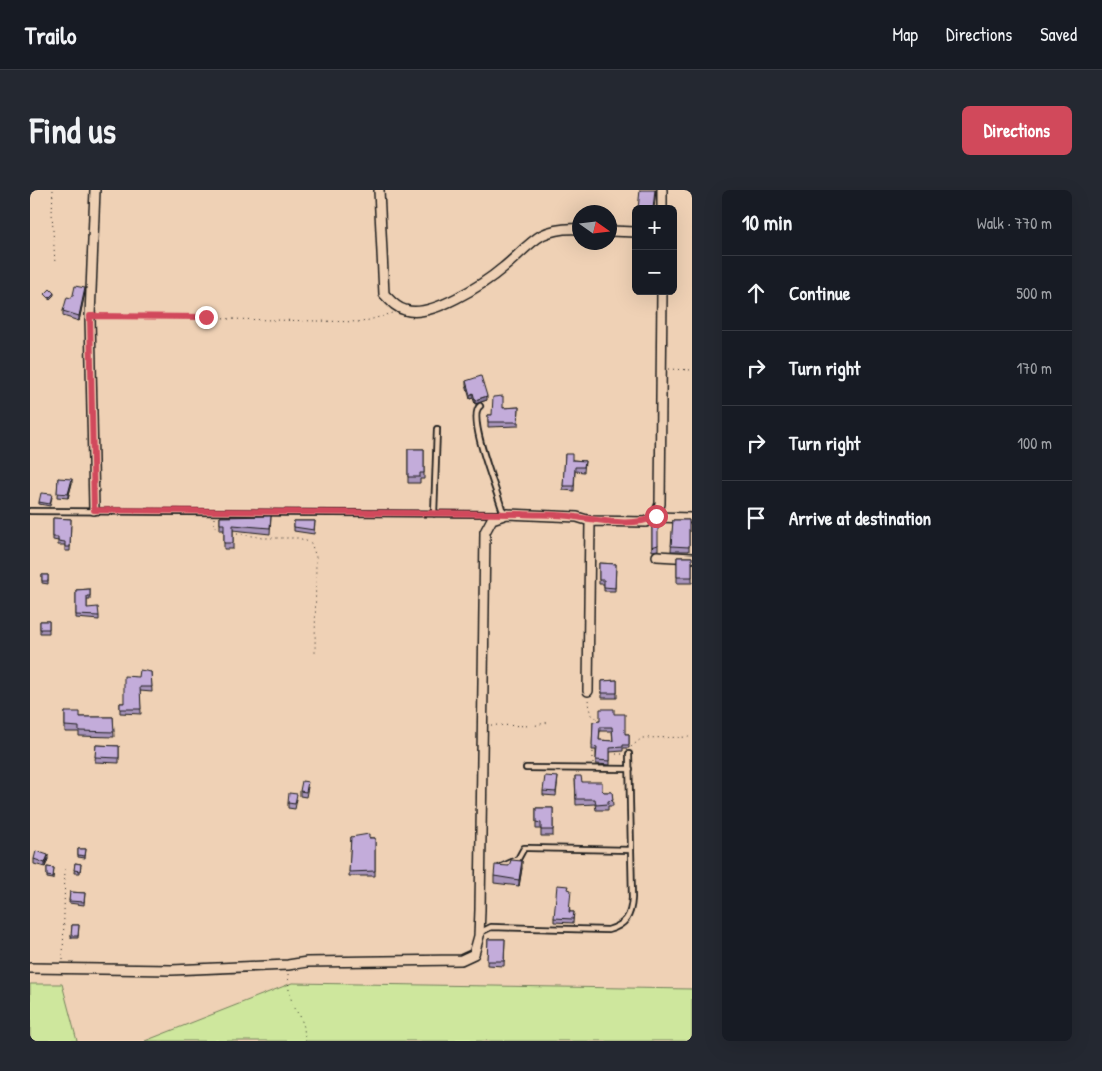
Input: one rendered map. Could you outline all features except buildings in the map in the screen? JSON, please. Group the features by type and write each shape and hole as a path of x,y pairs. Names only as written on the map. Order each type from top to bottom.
{"street":[{"path":"94,510 90,316 95,190"},
{"path":"379,190 384,294 403,310 415,312 430,311 464,293 503,268 542,235 560,229 572,229"},
{"path":"662,190 662,205"},
{"path":"617,231 632,232"},
{"path":"656,516 660,504 662,295"},
{"path":"30,968 172,970 288,965 307,962 461,960 474,954 479,936 484,537 487,525 492,519 506,514 646,522 656,516 692,518"},
{"path":"588,691 590,520"},
{"path":"657,556 692,558"}],"lane":[{"path":"480,406 476,413 476,430 502,508 506,514"},
{"path":"434,514 437,429"},
{"path":"30,511 506,514"},
{"path":"479,936 485,929 491,927 601,930 622,925 631,912 629,754"},
{"path":"526,768 630,769"},
{"path":"499,868 518,859 524,848 631,850"}],"path":[{"path":"53,190 52,213 55,264"},
{"path":"90,316 362,322 403,310"},
{"path":"661,369 692,370"},
{"path":"214,512 214,526 223,531 263,538 299,538 311,543 316,557 314,655"},
{"path":"588,691 590,712 599,720"},
{"path":"483,726 526,727 549,722"},
{"path":"629,754 632,746 642,738 692,737"},
{"path":"593,741 593,770"},
{"path":"63,968 65,867"},
{"path":"288,965 289,990 293,1007 300,1016 304,1027 305,1041"}],"green space":[{"path":"292,983 692,989 692,1041 145,1041"},
{"path":"30,984 62,984 77,1041 30,1041"}],"route":[{"path":"206,317 90,316 94,510 522,514 576,517 590,520 646,522 656,516"}]}
